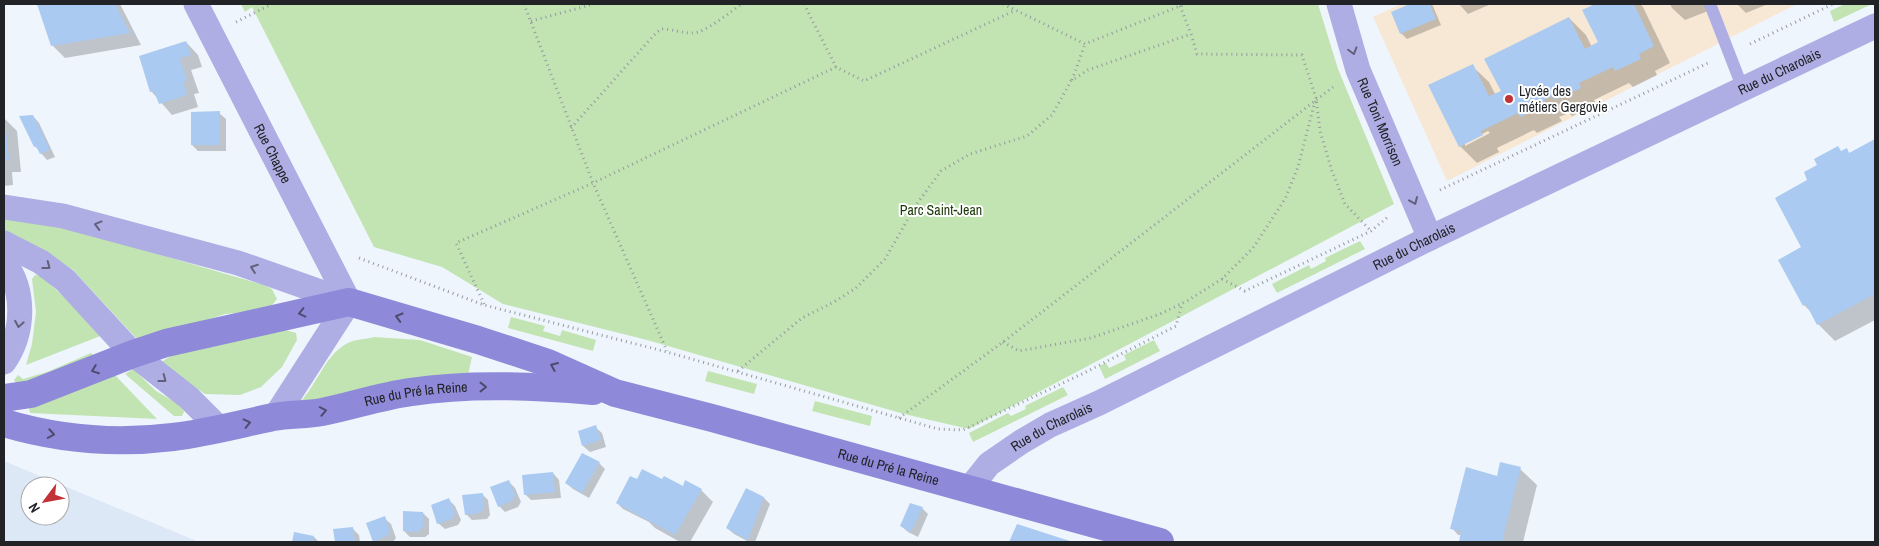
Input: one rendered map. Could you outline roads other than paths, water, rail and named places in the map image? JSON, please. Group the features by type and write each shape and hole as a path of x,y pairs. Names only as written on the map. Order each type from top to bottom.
{"main road":[{"name":"Rue du Pré la Reine","path":"4,398 31,394 133,354 191,337 349,302 548,363 615,393"},
{"name":"Rue du Pré la Reine","path":"4,424 22,429 92,439 152,439 220,430 275,417 322,412 376,398 440,388 535,386 615,393 1160,542"}],"street":[{"name":"Rue Chappe","path":"196,4 349,302"},
{"name":"Rue Toni Morrison","path":"1339,4 1358,70 1430,238"},
{"name":"Rue du Charolais","path":"969,489 989,464 1050,425 1430,238 1875,26"},
{"name":"Rue du Pré la Reine","path":"4,207 63,216 238,263 349,302"},
{"path":"4,244 41,262 65,280 133,354 189,398 220,430"},
{"path":"4,262 15,284 21,313 16,338 4,362"},
{"path":"275,417 349,302"}],"lane":[{"path":"1710,4 1743,89"}],"place":[{"name":"Lycée des métiers Gergovie","path":"1509,99"}],"park label":[{"name":"Parc Saint-Jean","path":"941,210"}]}
